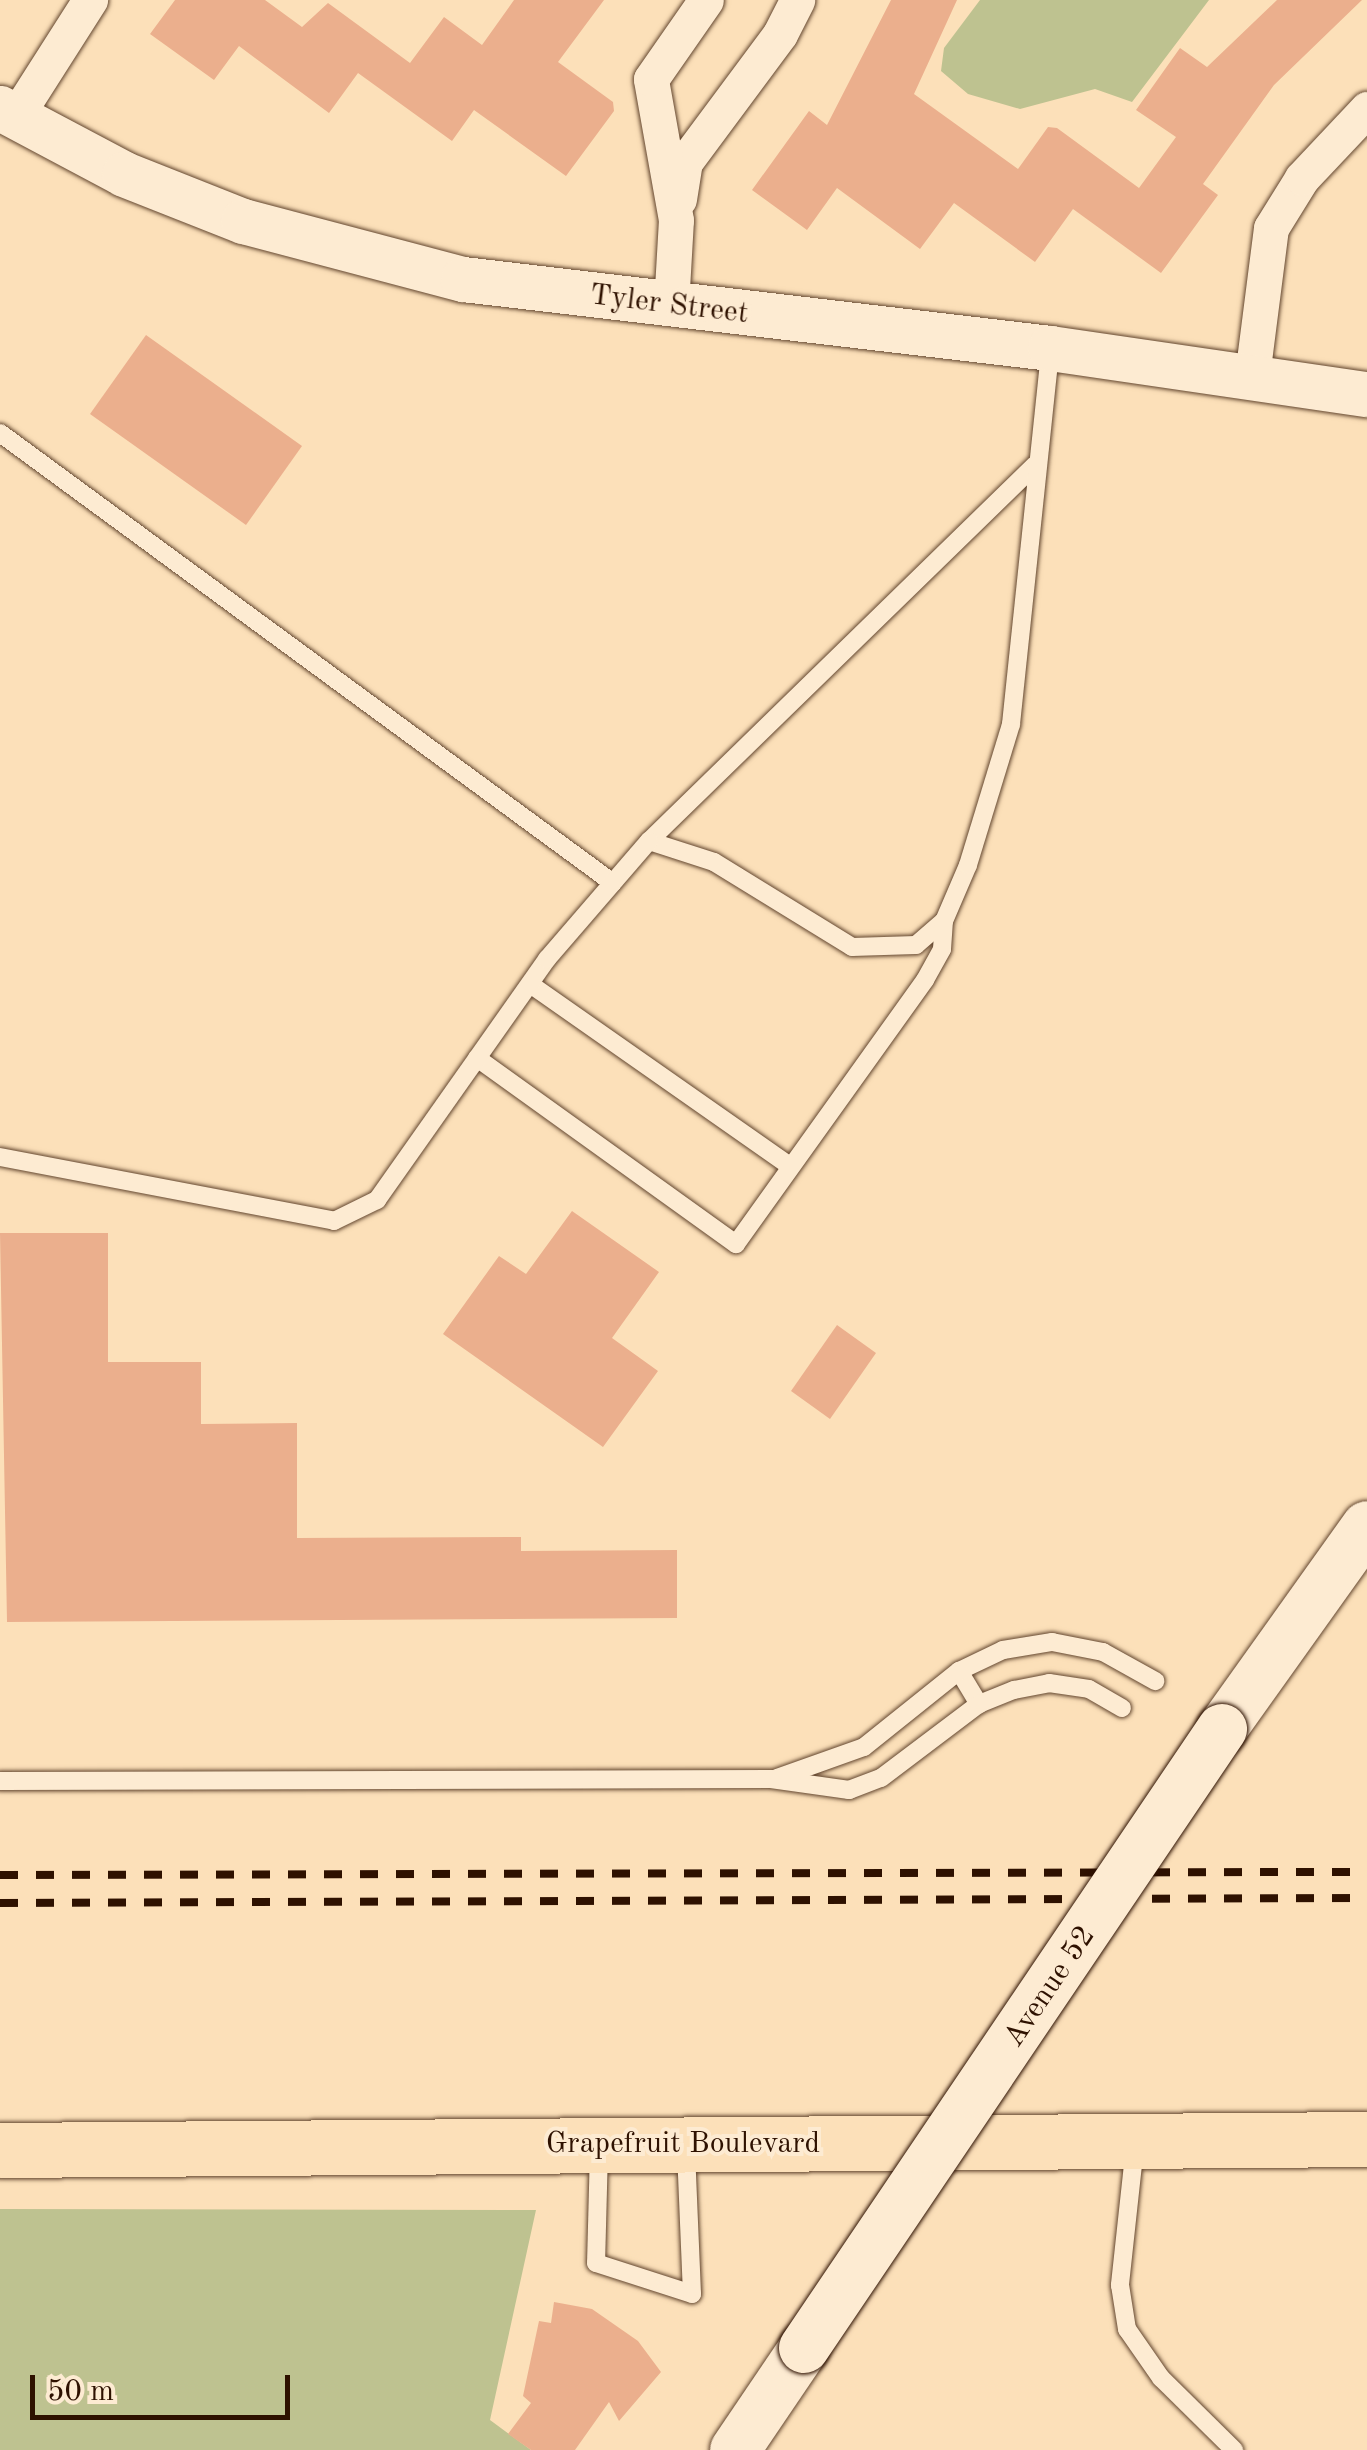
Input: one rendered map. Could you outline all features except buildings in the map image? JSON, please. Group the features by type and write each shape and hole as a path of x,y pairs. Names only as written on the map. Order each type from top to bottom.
{"main road":[{"name":"Avenue 52","path":"735,2450 1222,1730 1367,1526"},
{"name":"Grapefruit Boulevard","path":"0,2150 1367,2139"}],"street":[{"path":"8,112 90,0"},
{"path":"676,220 651,78 706,0"},
{"path":"671,306 676,220 685,162 780,34 796,0"},
{"path":"1252,376 1271,228 1302,178 1367,109"},
{"name":"Tyler Street","path":"8,112 124,174 313,242 463,279 1050,348 1367,394"}],"lane":[{"path":"477,1058 736,1244 942,949 944,921 968,865 1011,724 1050,348"},
{"path":"0,433 613,883"},
{"path":"0,1158 334,1221 377,1200 530,984 649,841 1035,465"},
{"path":"649,841 714,862 852,946 916,945 944,921"},
{"path":"530,984 790,1166"},
{"path":"771,1780 864,1747 958,1671 1003,1650 1052,1642 1103,1652 1155,1681"},
{"path":"958,1671 979,1704"},
{"path":"0,1781 771,1780 849,1790 904,1762 979,1704 1049,1683 1090,1689 1122,1708"},
{"path":"1135,2141 1120,2286 1127,2329 1161,2378 1234,2450"},
{"path":"600,2145 596,2263 692,2294 686,2144"}],"green space":[{"path":"980,0 1209,0 1132,102 1095,89 1020,109 968,94 941,71 944,48"},
{"path":"0,2209 536,2210 490,2420 531,2450 0,2450"}],"railway":[{"path":"0,1875 1367,1872"},
{"path":"0,1903 1367,1898"}]}
